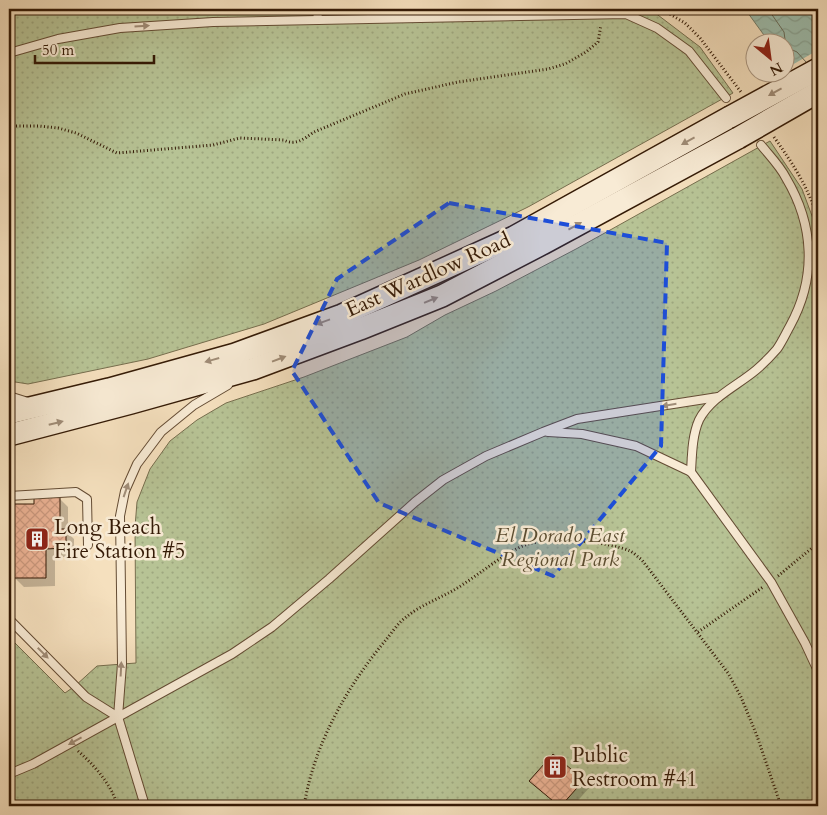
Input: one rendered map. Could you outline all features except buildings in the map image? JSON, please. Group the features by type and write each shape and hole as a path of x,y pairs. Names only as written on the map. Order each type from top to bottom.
{"main road":[{"name":"East Wardlow Road","path":"9,413 109,389 234,354 342,315 514,237 728,108 818,69"},
{"name":"East Wardlow Road","path":"9,435 253,369 442,296 738,138 818,92"}],"lane":[{"path":"318,9 318,20"},
{"path":"9,53 58,39 120,28 212,22 626,14 657,28 689,51 728,108"},
{"path":"691,472 695,434 700,419 718,397 756,370 778,348 798,312 807,282 810,255 804,221 786,176 760,145"},
{"path":"145,806 118,718 122,664 120,516 125,491 137,464 161,432 194,405 253,369"},
{"path":"9,396 40,405"},
{"path":"9,774 72,743 232,654 272,626 329,579 415,502 443,480 486,456 577,419 718,397"},
{"path":"543,432 582,434 636,446 691,472 771,582 801,635 818,671"},
{"path":"9,496 76,492 81,494 86,499 88,545"},
{"path":"9,619 86,696 118,718"}],"path":[{"path":"9,126 58,128 76,133 117,153 213,145 240,138 284,140 290,143 302,141 322,128 405,94 458,82 548,69 564,64 586,52 598,42 600,23"},
{"path":"304,806 321,746 343,701 357,678 404,618 455,590 516,550 529,544 559,540 608,545 629,550 642,560 728,673 758,736 781,806"},
{"path":"698,632 771,582 818,543"},
{"path":"72,743 104,778 118,806"}],"highlighted area":[{"path":"449,203 667,243 661,446 553,576 379,503 292,371 337,279"}],"green space":[{"path":"9,9 650,9 700,47 733,93 528,207 419,260 264,324 148,359 28,384 9,381"},
{"name":"El Dorado East Regional Park","path":"770,141 802,189 818,232 818,806 9,806 9,637 65,693 97,666 136,663 135,527 137,502 150,469 170,441 197,420 226,403 304,377 407,337 445,315 496,291 576,249"}],"water":[{"path":"745,9 815,9 818,14 818,110 794,77 794,32 762,32"}],"pier":[{"path":"818,50 818,113 794,81 794,64"}],"place":[{"name":"Long Beach Fire Station #5","path":"37,539"},
{"name":"Public Restroom #41","path":"555,767"}]}
